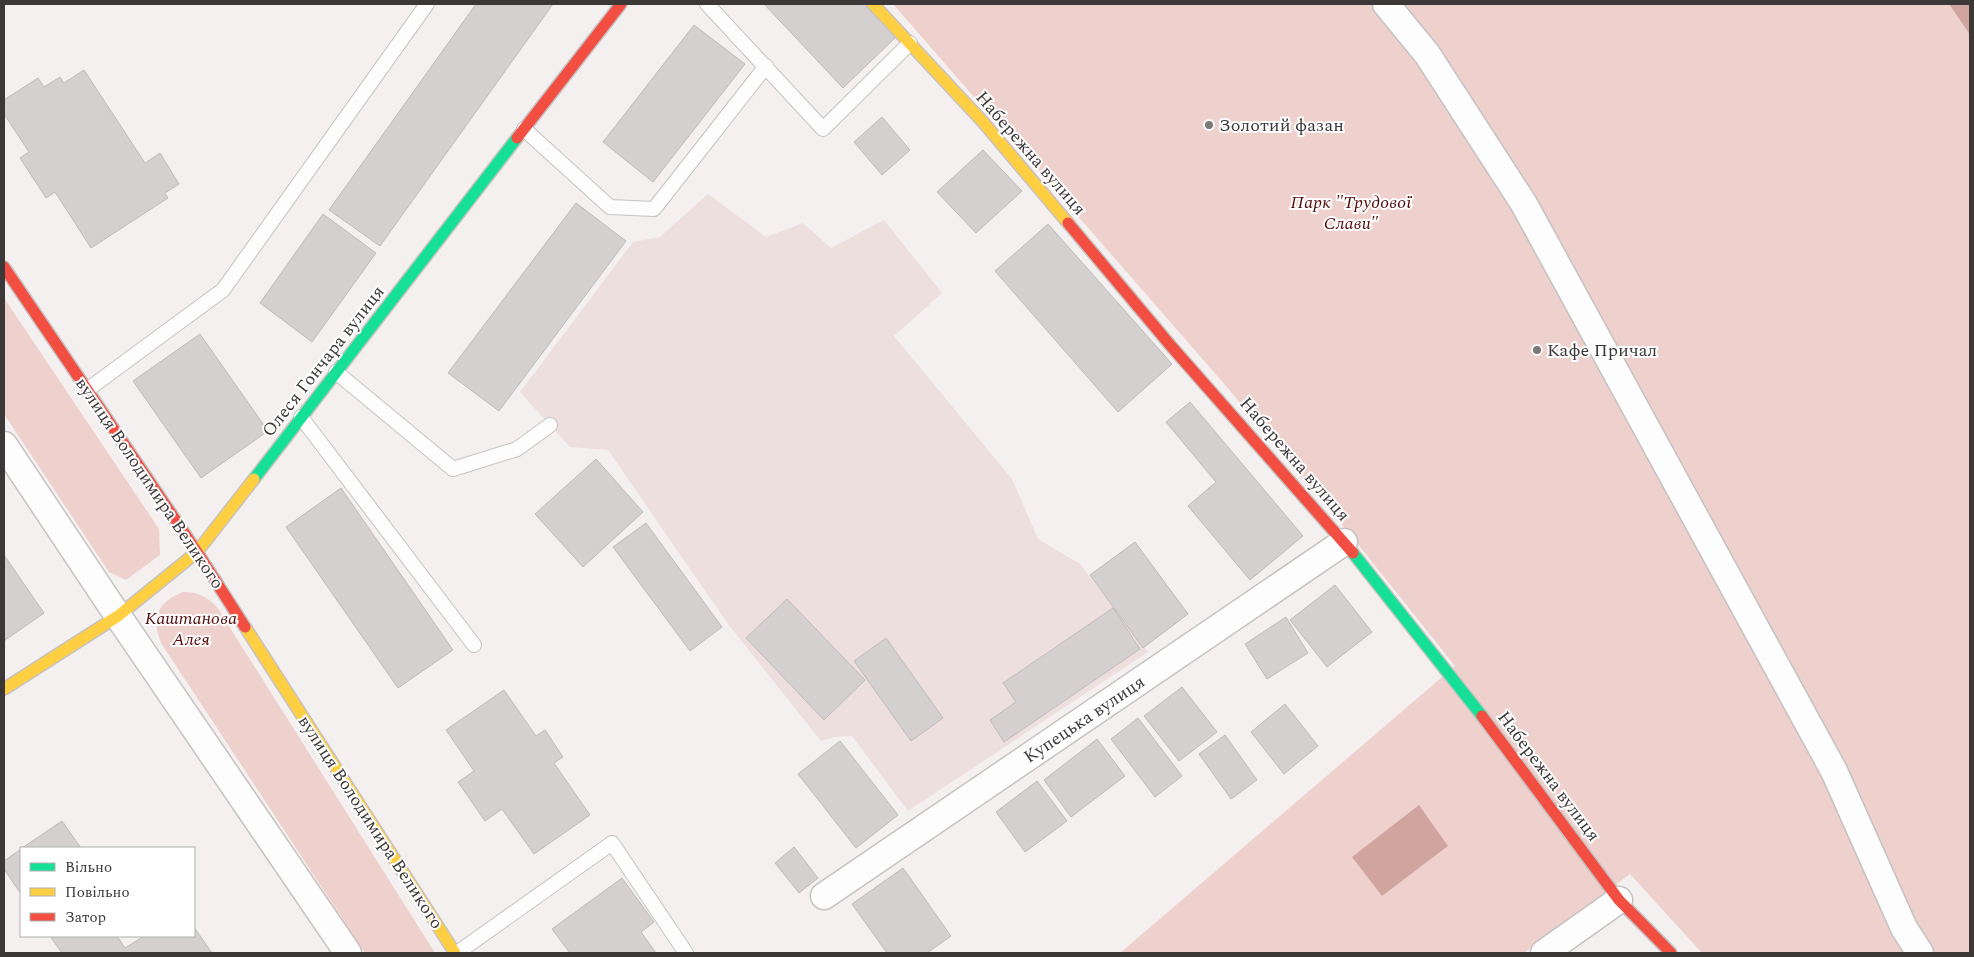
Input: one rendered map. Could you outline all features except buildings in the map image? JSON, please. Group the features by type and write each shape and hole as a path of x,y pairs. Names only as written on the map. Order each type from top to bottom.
{"street":[{"name":"Олеся Гончара вулиця","path":"4,689 118,616 197,552 621,4"},
{"name":"Набережна вулиця","path":"873,4 983,122 1171,346 1344,542 1455,680 1619,900 1671,953"},
{"path":"1386,4 1427,54 1524,204 1834,771 1904,928 1920,953"},
{"name":"вулиця Володимира Великого","path":"4,267 197,552 456,953"},
{"path":"4,445 348,953"},
{"name":"Купецька вулиця","path":"824,896 1344,542"},
{"path":"1544,953 1619,900"}],"lane":[{"path":"87,390 223,290 427,4"},
{"path":"707,4 823,129 910,43"},
{"path":"524,128 610,206 654,209 766,66"},
{"path":"336,372 453,469 517,449 550,425"},
{"path":"301,417 474,645"},
{"path":"456,953 612,843 686,953"}],"shaded area":[{"path":"1949,4 1970,4 1970,35"},
{"path":"708,194 766,237 803,223 831,248 884,220 942,293 894,336 1012,479 1038,539 1080,564 1148,652 908,811 852,736 835,737 821,741 728,624 608,450 570,447 520,392 633,242 660,237"},
{"path":"1419,805 1448,846 1382,896 1352,857"}],"green space":[{"name":"Парк \"Трудової Слави\"","path":"893,4 1949,4 1970,35 1970,953 1702,953 1630,874 1524,953 1120,953 1455,666 1353,538 1226,386"},
{"path":"4,298 159,529 160,555 126,580 109,572 4,414"},
{"name":"Каштанова Алея","path":"183,592 202,595 217,607 435,953 365,953 161,643 157,626 158,612 167,601"}],"traffic: fast":[{"path":"254,479 517,138"},
{"path":"1353,553 1482,716"}],"traffic: slow":[{"path":"873,4 983,122 1068,223"},
{"path":"4,689 118,616 197,552 254,479"},
{"path":"245,627 455,953"}],"traffic: jam":[{"path":"517,138 621,4"},
{"path":"1068,223 1171,346 1353,553"},
{"path":"4,267 197,552 245,627"},
{"path":"1482,716 1619,900 1671,953"}],"place":[{"name":"Золотий фазан","path":"1209,125"},
{"name":"Кафе Причал","path":"1537,350"}]}
